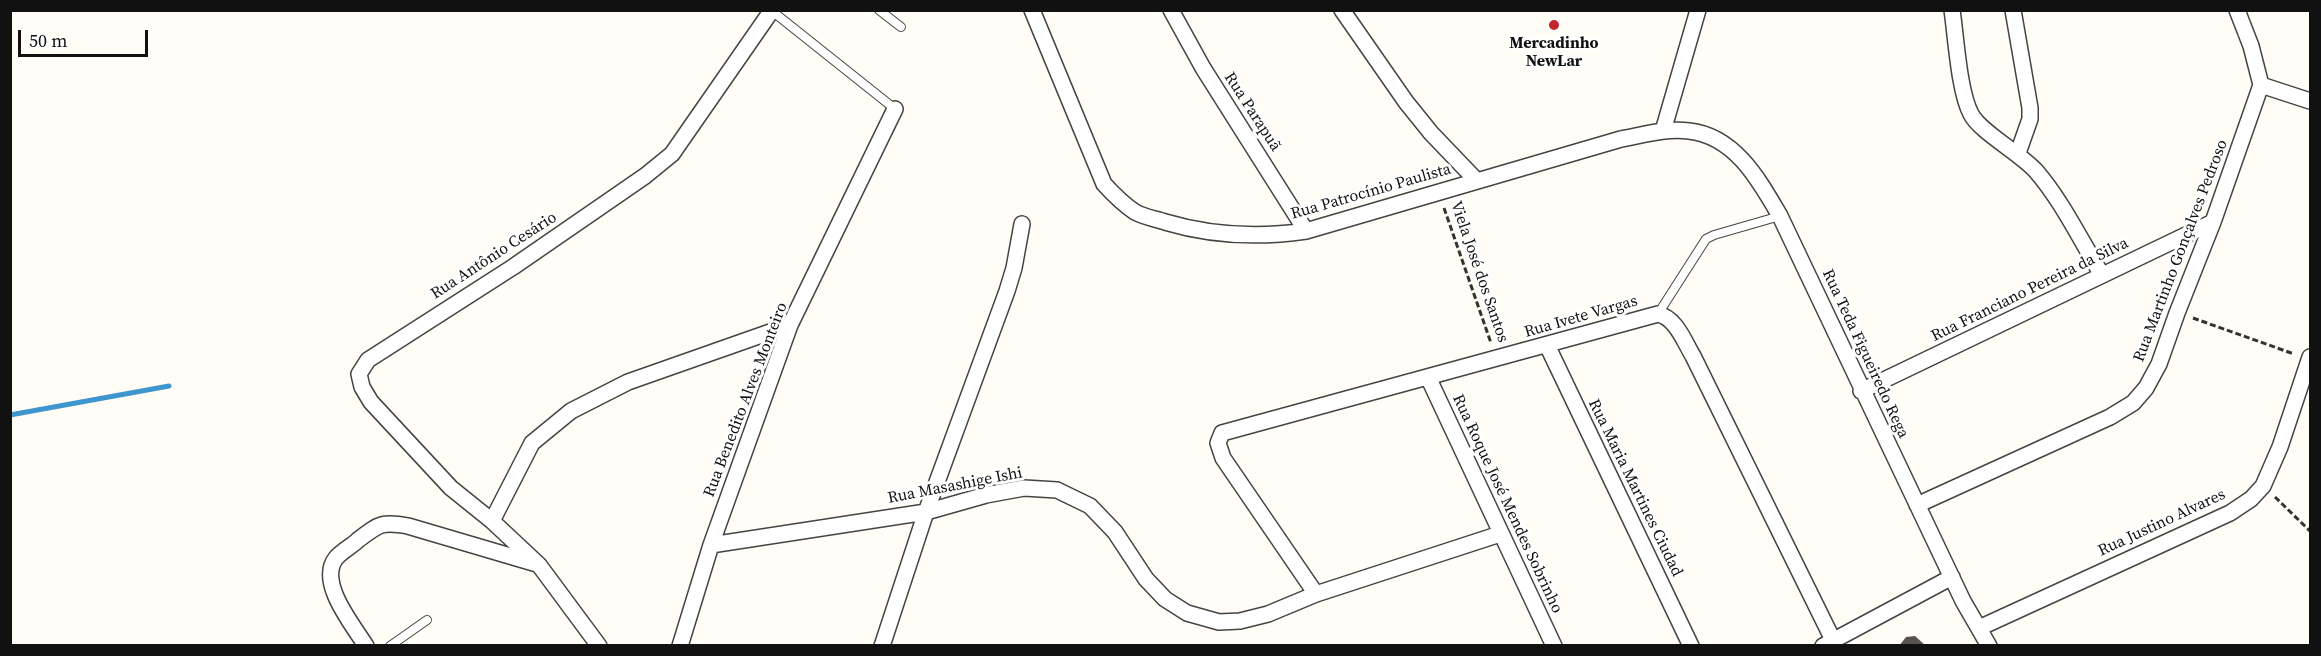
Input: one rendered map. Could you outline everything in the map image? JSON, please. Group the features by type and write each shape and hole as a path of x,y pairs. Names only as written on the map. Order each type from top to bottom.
{"street":[{"name":"Rua Patrocínio Paulista","path":"1032,10 1104,184 1118,200 1137,213 1190,229 1236,235 1273,236 1306,231 1621,139 1663,131"},
{"name":"Rua Parapuã","path":"1171,10 1203,68 1306,231"},
{"path":"1342,10 1406,102 1431,133 1477,181"},
{"path":"1663,131 1698,10"},
{"path":"1952,10 1965,98 1972,117 1979,125 2018,153 2036,172 2053,195 2102,275"},
{"path":"2013,10 2030,108 2030,119 2018,153"},
{"path":"2237,10 2251,46 2261,85 2310,101"},
{"name":"Rua Antônio Cesário","path":"492,521 451,488 371,402 362,387 358,374 368,360 513,267 645,176 672,153 772,11"},
{"name":"Rua Martinho Gonçalves Pedroso","path":"1917,505 2110,417 2133,403 2146,388 2159,364 2213,222 2261,85"},
{"name":"Rua Benedito Alves Monteiro","path":"680,645 711,545 790,325 895,109"},
{"name":"Rua Teda Figueiredo Rega","path":"1663,131 1689,131 1706,135 1722,143 1743,159 1780,216 1861,391 1952,577 1989,645"},
{"name":"Rua Franciano Pereira da Silva","path":"1861,391 2213,222"},
{"path":"882,645 926,512 1007,291 1014,268 1022,224"},
{"name":"Rua Ivete Vargas","path":"1316,594 1223,458 1218,443 1222,433 1658,314 1673,322 1693,356 1828,643"},
{"path":"599,645 539,565 492,521 532,443 571,411 628,382 790,325"},
{"name":"Rua Maria Martines Ciudad","path":"1547,345 1691,645"},
{"name":"Rua Justino Alvares","path":"1979,628 2230,513 2251,499 2263,486 2280,447 2310,358"},
{"name":"Rua Roque José Mendes Sobrinho","path":"1428,377 1554,645"},
{"name":"Rua Masashige Ishi","path":"711,545 926,512 986,495 1024,488 1057,490 1090,506 1115,532 1146,579 1166,599 1187,613 1219,622 1240,621 1268,614 1316,594 1500,534"},
{"path":"366,645 340,604 330,582 336,558 375,526 388,522 408,526 539,565"},
{"path":"1828,643 1952,577"}],"lane":[{"path":"879,10 901,27"},
{"path":"772,11 895,109"},
{"path":"1658,314 1706,239 1780,216"},
{"path":"390,645 427,620"}],"path":[{"name":"Viela José dos Santos","path":"1439,193 1497,359"},
{"path":"2177,313 2310,358"},
{"path":"2263,486 2310,531"}],"building":[{"path":"1915,636 1926,646 1899,646 1906,637"}],"waterway":[{"path":"10,415 169,386"}],"place":[{"name":"Mercadinho NewLar","path":"1554,25"}]}
